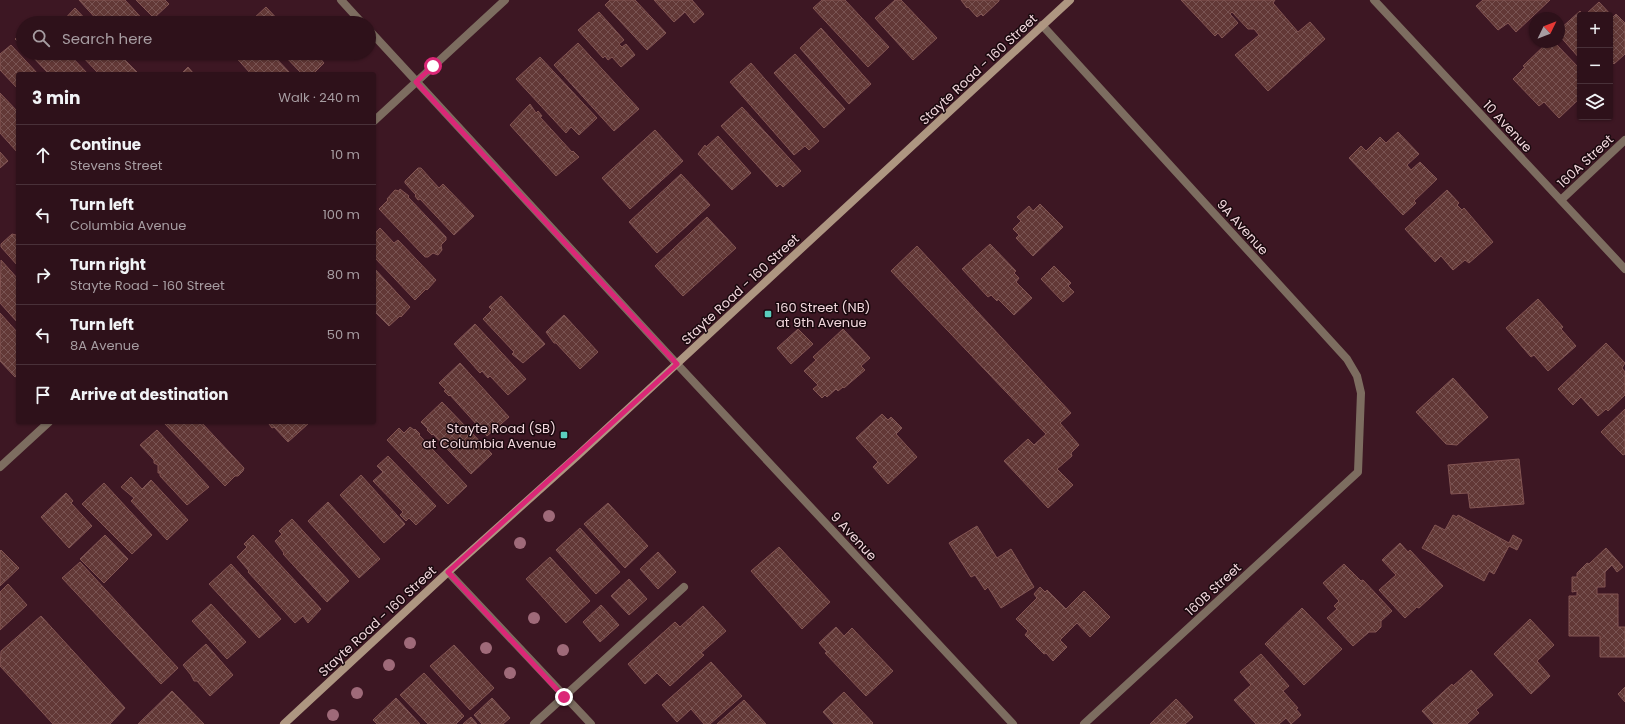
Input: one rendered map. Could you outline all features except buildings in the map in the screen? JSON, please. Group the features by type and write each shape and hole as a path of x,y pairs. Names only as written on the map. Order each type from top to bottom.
{"main road":[{"name":"Stayte Road - 160 Street","path":"284,724 448,572 677,364 1070,0"}],"street":[{"path":"341,0 356,16"},
{"path":"376,119 505,0"},
{"name":"10 Avenue","path":"1374,0 1625,269"},
{"name":"9A Avenue","path":"1042,25 1347,359 1357,376 1361,393 1358,472"},
{"name":"9 Avenue","path":"376,38 677,364 1013,724"},
{"name":"160A Street","path":"1561,200 1625,140"},
{"path":"0,467 47,424"},
{"name":"160B Street","path":"1084,724 1358,472"},
{"path":"448,572 591,724"},
{"path":"534,724 684,587"}],"place":[{"name":"160 Street (NB) at 9th Avenue","path":"768,314"},
{"name":"Stayte Road (SB) at Columbia Avenue","path":"564,435"}],"route":[{"path":"433,66 416,82 677,364 448,572 564,697"}]}
